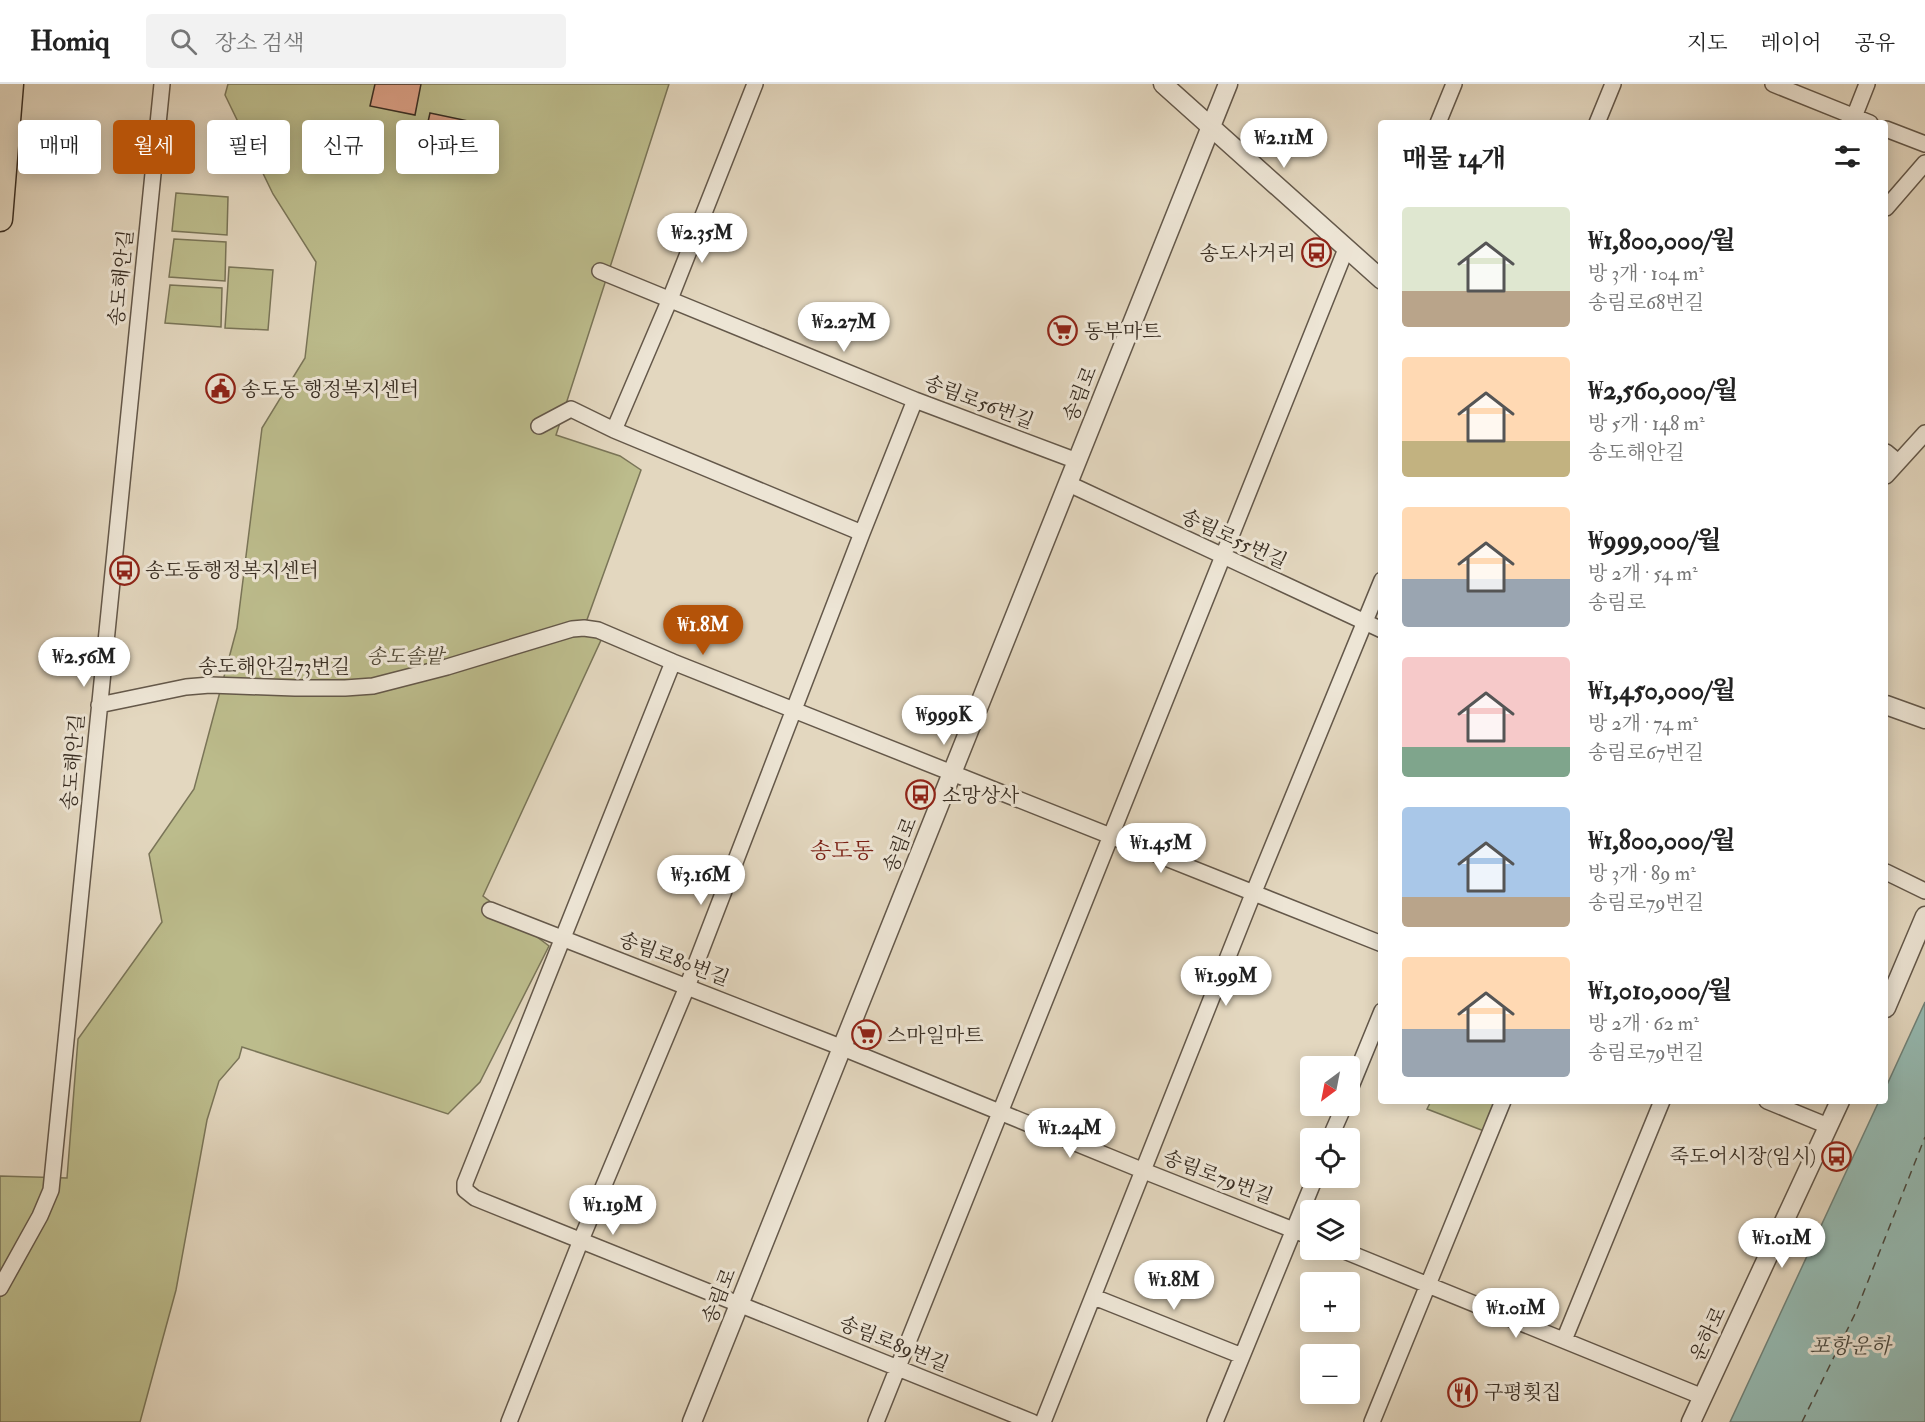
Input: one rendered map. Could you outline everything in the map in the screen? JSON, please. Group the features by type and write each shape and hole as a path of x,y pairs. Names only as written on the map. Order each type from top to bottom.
{"main road":[{"path":"0,219 11,84"}],"street":[{"name":"송도해안길","path":"0,1288 40,1216 51,1190 162,84"},
{"path":"614,429 670,299 755,84"},
{"path":"1163,84 1346,249 1378,271"},
{"name":"송림로","path":"692,1422 1228,84"},
{"path":"1439,120 1454,84"},
{"path":"1598,120 1613,84"},
{"path":"1854,117 1867,84"},
{"path":"1784,86 1862,120"},
{"path":"1888,130 1925,144"},
{"path":"1888,206 1925,163"},
{"path":"876,1422 1346,249"},
{"name":"송림로56번길","path":"600,271 915,400 1077,461"},
{"path":"509,1422 581,1240 687,987 915,400"},
{"path":"539,426 571,409 862,533"},
{"path":"1888,474 1925,433"},
{"path":"1888,454 1898,462"},
{"name":"송림로55번길","path":"1069,484 1378,628"},
{"path":"1043,1422 1253,894 1378,589"},
{"name":"송도해안길73번길","path":"99,705 186,687 210,685 303,688 373,686 447,667 572,629 598,630 673,662 1378,942"},
{"path":"562,938 673,662"},
{"path":"1888,706 1925,719"},
{"path":"1888,873 1925,891"},
{"name":"송림로80번길","path":"490,910 843,1048"},
{"path":"1888,1003 1925,916"},
{"name":"송림로89번길","path":"562,938 465,1183 465,1190 475,1198 1032,1422"},
{"path":"1360,1065 1378,1021"},
{"name":"송림로79번길","path":"843,1048 1300,1232"},
{"path":"1372,1422 1502,1104"},
{"path":"1564,1340 1661,1104"},
{"path":"1774,1104 1828,1126"},
{"name":"운하로","path":"1691,1422 1839,1104"},
{"path":"1215,1422 1311,1188"},
{"path":"1360,1257 1703,1397"},
{"path":"1094,1297 1242,1356"}],"green space":[{"name":"송도솔밭","path":"228,84 669,84 556,435 620,456 641,470 584,628 602,638 483,896 549,946 480,1082 448,1114 242,1047 239,1058 219,1081 207,1120 176,1290 140,1422 0,1422 0,1176 67,1178 78,1039 162,922 149,854 194,789 237,628 262,428 305,358 316,262 273,194 263,174 290,174 290,120 237,120 225,95"},
{"path":"176,193 228,197 227,235 172,231"},
{"path":"174,239 226,242 225,281 169,277"},
{"path":"229,267 273,270 268,330 225,328"},
{"path":"170,285 222,288 221,327 165,323"},
{"path":"1430,1104 1495,1104 1484,1131 1427,1109"}],"water":[{"name":"포항운하","path":"1925,1002 1925,1422 1730,1422 1878,1104 1888,1104 1888,1083"}],"building":[{"path":"375,84 421,84 415,115 370,106"},
{"path":"430,113 464,120 428,120"}],"ferry route":[{"path":"1802,1422 1855,1314 1925,1137"}],"place":[{"name":"송도사거리","path":"1317,253"},
{"name":"동부마트","path":"1063,331"},
{"name":"송도동 행정복지센터","path":"220,389"},
{"name":"송도동행정복지센터","path":"124,570"},
{"name":"소망상사","path":"921,795"},
{"name":"스마일마트","path":"866,1035"},
{"name":"죽도어시장(임시)","path":"1837,1156"},
{"name":"구평횟집","path":"1463,1392"}],"district":[{"name":"송도동","path":"842,851"}]}
